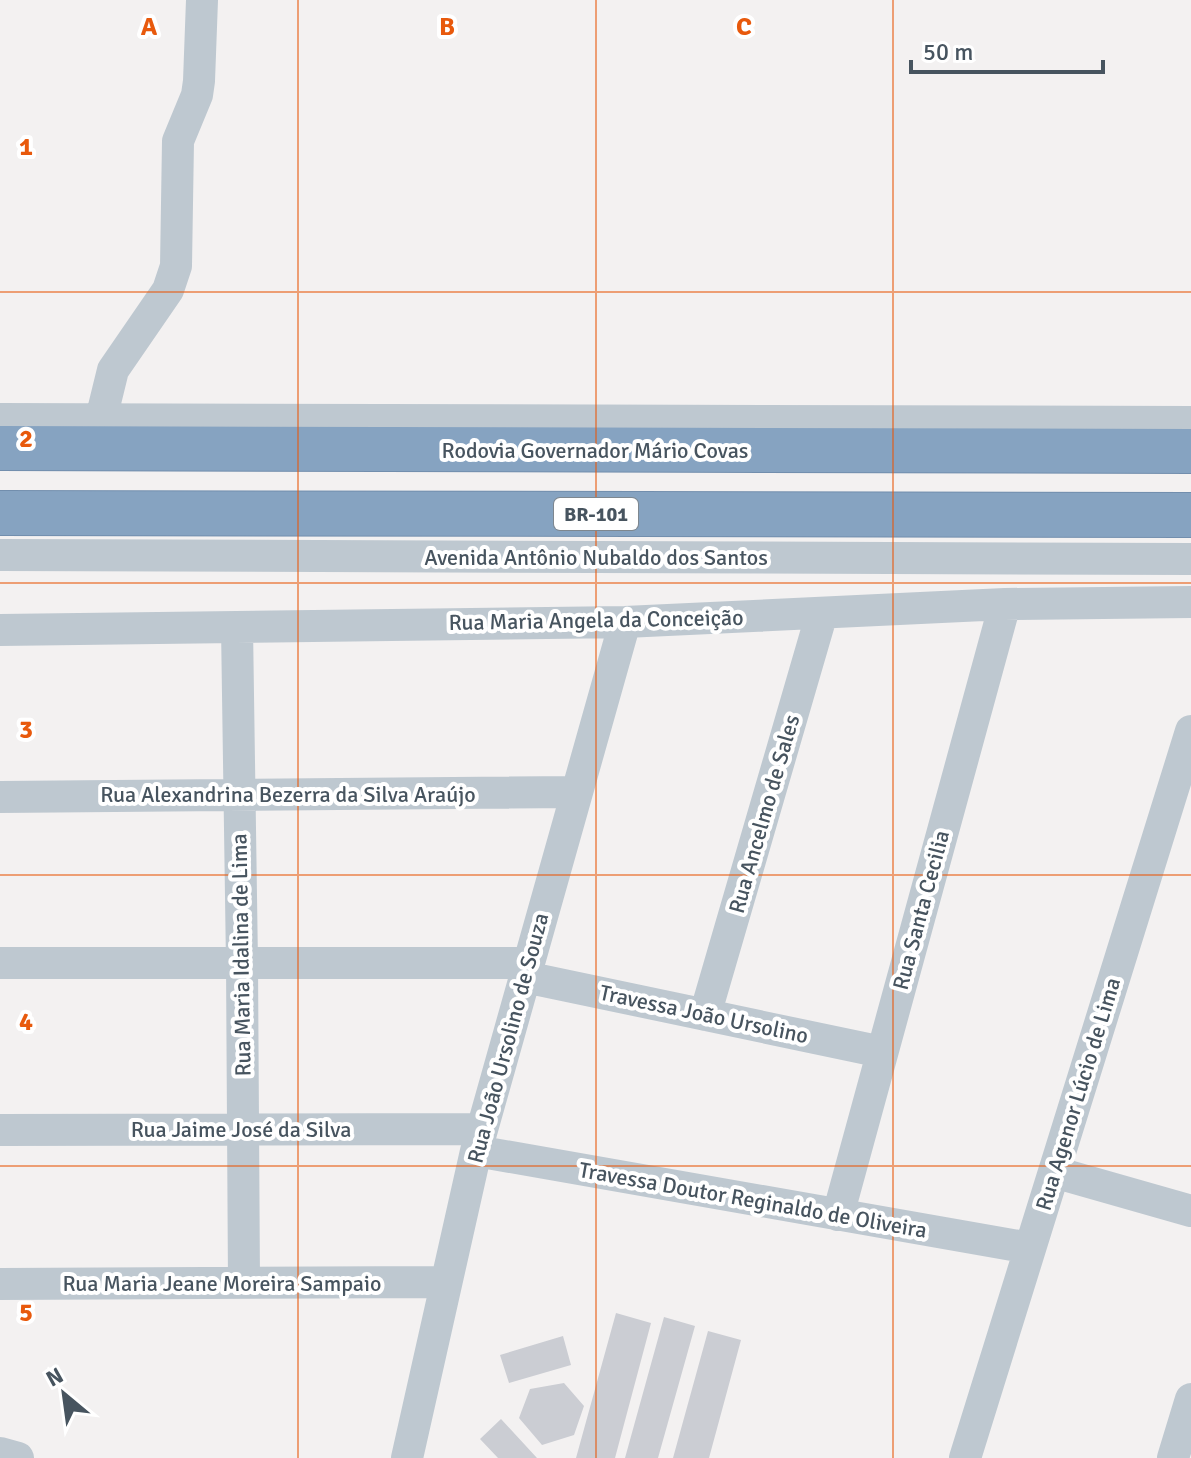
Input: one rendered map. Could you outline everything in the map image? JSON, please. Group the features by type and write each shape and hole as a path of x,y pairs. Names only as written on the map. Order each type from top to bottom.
{"highway":[{"name":"Rodovia Governador Mário Covas","path":"0,448 1191,451"},
{"name":"BR-101","path":"0,513 1191,515"}],"street":[{"path":"101,419 113,370 168,290 176,266 178,141 197,95 202,0"},
{"path":"0,419 1191,422"},
{"name":"Avenida Antônio Nubaldo dos Santos","path":"0,555 1191,559"},
{"name":"Rua Maria Angela da Conceição","path":"0,630 625,622 1005,604 1191,602"},
{"name":"Rua Santa Cecilia","path":"838,1215 1005,604"},
{"name":"Rua Ancelmo de Sales","path":"705,1015 822,613"},
{"name":"Rua João Ursolino de Souza","path":"407,1458 479,1140 625,622"},
{"name":"Rua Maria Idalina de Lima","path":"237,627 244,1283"},
{"name":"Rua Agenor Lúcio de Lima","path":"965,1458 1191,731"},
{"name":"Rua Alexandrina Bezerra da Silva Araújo","path":"0,797 577,792"},
{"name":"Travessa João Ursolino","path":"0,963 242,963 527,970 705,1015 882,1052"},
{"name":"Rua Jaime José da Silva","path":"0,1130 243,1130 479,1140"},
{"name":"Travessa Doutor Reginaldo de Oliveira","path":"479,1140 838,1215 1030,1248"},
{"path":"1054,1172 1191,1211"},
{"name":"Rua Maria Jeane Moreira Sampaio","path":"0,1284 445,1282"},
{"path":"1173,1458 1191,1399"},
{"path":"0,1453 18,1458"}],"building":[{"path":"616,1313 651,1323 615,1458 576,1458"},
{"path":"664,1317 695,1326 658,1458 625,1458"},
{"path":"708,1331 741,1340 709,1458 673,1458"},
{"path":"563,1336 571,1365 509,1383 500,1355"},
{"path":"564,1383 584,1406 574,1435 542,1445 519,1418 530,1389"},
{"path":"501,1419 537,1458 498,1458 480,1439"}]}
